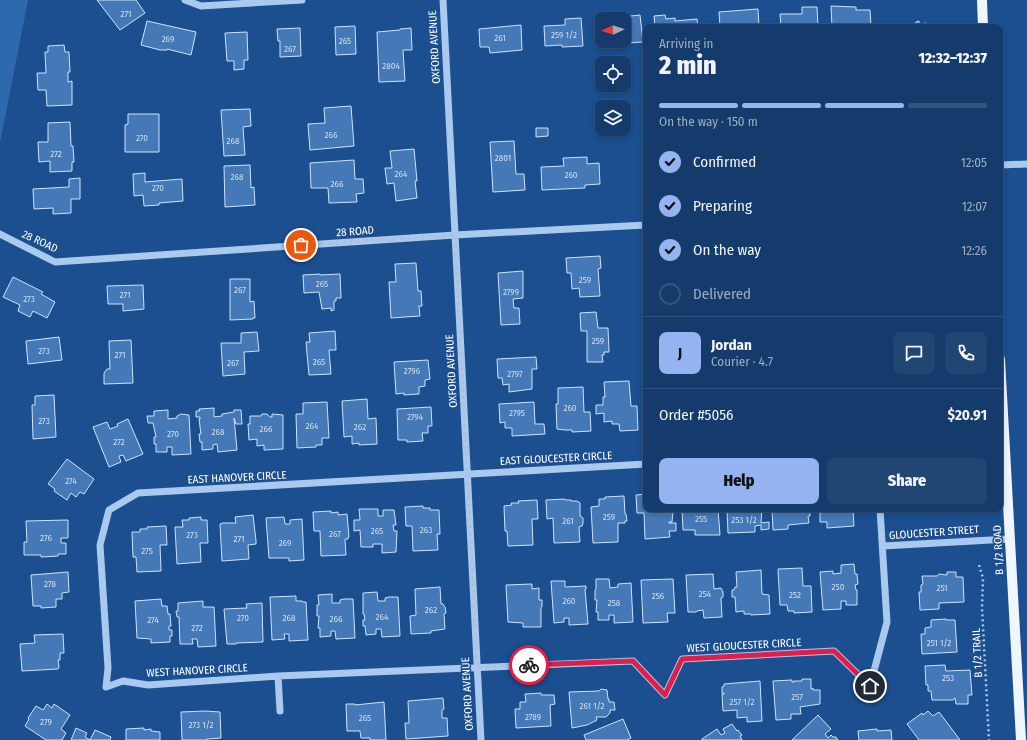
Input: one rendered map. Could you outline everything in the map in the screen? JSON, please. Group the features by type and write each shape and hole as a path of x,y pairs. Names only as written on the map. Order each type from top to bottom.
{"main road":[{"path":"982,0 983,24"},
{"name":"B 1/2 ROAD","path":"1003,419 1021,740"}],"street":[{"path":"185,0 201,6 302,0"},
{"name":"OXFORD AVENUE","path":"443,0 481,740"},
{"path":"1003,165 1027,164"},
{"name":"28 ROAD","path":"0,234 55,262 455,235 643,225"},
{"name":"EAST GLOUCESTER CIRCLE","path":"467,475 643,464"},
{"name":"EAST HANOVER CIRCLE","path":"104,605 100,545 109,510 138,493 467,475"},
{"path":"880,512 883,546"},
{"name":"GLOUCESTER STREET","path":"883,546 1009,539"},
{"name":"WEST GLOUCESTER CIRCLE","path":"477,667 633,661 665,695 682,659 834,651 870,686 887,622 883,546"},
{"name":"WEST HANOVER CIRCLE","path":"104,605 108,668 106,688 123,680 148,685 278,676 477,667"},
{"path":"278,676 280,711"}],"path":[{"name":"B 1/2 TRAIL","path":"979,565 983,578 982,608 989,740"}],"shaded area":[{"path":"0,0 28,0 0,143"}],"building":[{"path":"97,0 136,0 145,13 120,30"},
{"path":"831,6 856,7 856,10 870,10 871,24 832,24"},
{"path":"802,7 817,7 818,24 781,24 780,14 802,14"},
{"path":"758,9 759,24 720,24 719,12"},
{"path":"640,15 643,42 631,43 631,16"},
{"path":"665,15 666,19 675,18 675,21 697,19 698,24 655,24 654,16"},
{"path":"581,18 583,46 545,46 544,26 565,25 565,19"},
{"path":"147,21 196,32 191,55 141,45"},
{"path":"521,25 522,50 490,53 489,47 480,47 479,29"},
{"path":"355,26 356,54 336,55 335,27"},
{"path":"300,28 301,56 280,57 280,41 278,41 277,29"},
{"path":"411,28 412,50 403,50 405,81 379,82 377,32"},
{"path":"247,32 248,60 244,60 244,69 234,70 234,61 227,61 225,33"},
{"path":"64,45 65,52 69,52 70,72 68,72 68,82 72,81 72,105 47,106 46,90 38,90 37,73 46,73 45,52 48,52 48,46"},
{"path":"351,106 354,146 310,150 308,124 325,123 324,108"},
{"path":"250,109 251,126 243,127 245,155 224,156 221,110"},
{"path":"128,114 159,114 159,152 125,152 125,125 128,124"},
{"path":"70,122 71,146 73,146 74,162 72,162 72,171 50,172 50,161 39,162 38,142 48,142 48,123"},
{"path":"536,128 548,128 548,136 536,137"},
{"path":"514,141 516,174 524,174 525,190 493,192 490,142"},
{"path":"414,149 417,198 396,201 394,183 387,184 385,168 392,168 390,151"},
{"path":"587,157 587,164 599,163 600,184 585,185 585,188 542,190 541,167 564,166 563,158"},
{"path":"354,160 355,179 363,179 364,193 356,194 357,202 329,203 328,188 311,188 310,163"},
{"path":"250,165 251,188 254,187 255,205 225,207 224,166"},
{"path":"145,173 145,182 182,179 183,201 144,206 143,195 134,196 133,174"},
{"path":"80,178 80,199 71,199 71,213 53,214 53,208 34,209 33,189 69,187 69,179"},
{"path":"600,256 601,268 598,269 600,296 580,297 579,288 572,289 571,273 567,273 566,258"},
{"path":"416,263 418,291 421,291 422,306 419,306 420,316 391,318 389,282 396,282 395,264"},
{"path":"523,271 523,298 513,299 514,308 519,308 520,324 501,325 498,273"},
{"path":"340,274 341,298 336,298 336,301 334,301 334,310 331,311 331,308 322,309 319,292 304,293 303,275"},
{"path":"13,277 43,292 41,294 55,302 47,318 33,311 30,317 18,311 20,305 3,297"},
{"path":"230,279 250,279 250,302 254,301 255,318 230,320"},
{"path":"143,285 144,309 123,311 123,304 108,304 107,286"},
{"path":"596,312 598,328 608,328 609,352 604,352 604,355 602,355 603,362 587,362 587,331 581,331 580,313"},
{"path":"335,331 336,350 329,350 331,374 309,375 306,342 310,342 309,333"},
{"path":"257,332 259,351 244,352 245,374 223,376 221,343 241,343 241,333"},
{"path":"59,337 62,360 28,364 26,341"},
{"path":"131,340 133,383 104,384 104,373 107,369 110,369 109,341"},
{"path":"536,357 537,369 532,369 532,389 509,392 509,384 503,385 502,378 498,378 497,359"},
{"path":"428,360 430,379 425,380 425,386 419,387 419,394 396,394 394,362"},
{"path":"629,381 631,406 637,406 638,430 620,431 619,424 612,424 612,421 604,422 604,413 596,414 596,405 603,405 603,397 605,397 604,382"},
{"path":"583,387 584,412 590,412 591,431 572,432 572,430 557,429 556,404 558,404 558,388"},
{"path":"54,395 56,437 33,439 32,405 35,405 35,396"},
{"path":"367,399 368,419 376,418 377,444 352,444 352,436 344,437 342,401"},
{"path":"327,402 329,438 322,438 322,445 316,445 316,447 297,448 296,414 303,414 303,403"},
{"path":"534,402 535,424 544,424 545,434 512,436 512,428 505,428 505,422 500,423 499,404"},
{"path":"431,407 432,426 428,426 428,433 422,433 423,441 407,442 407,440 398,440 397,409"},
{"path":"214,408 214,417 234,412 234,410 241,410 242,424 236,424 234,418 237,450 218,452 217,444 213,445 213,449 202,450 202,442 200,442 199,434 201,434 200,417 196,417 196,411 200,411 199,409"},
{"path":"168,410 168,419 177,418 177,416 181,414 189,415 191,454 172,455 172,447 167,447 167,452 156,452 154,437 156,437 153,423 148,423 147,416 154,416 154,411"},
{"path":"262,414 267,414 270,417 272,417 272,414 283,415 283,449 264,450 264,445 257,446 257,439 249,440 248,424 250,424 250,416 261,416"},
{"path":"128,419 143,454 126,461 123,455 119,456 121,462 109,467 93,427 107,422 110,429 118,426 117,424"},
{"path":"67,459 94,479 84,494 80,492 76,497 71,493 67,500 54,491 55,489 48,484"},
{"path":"643,494 643,512 673,512 672,522 669,523 676,523 676,531 669,531 670,537 645,539 644,513 637,513 636,495"},
{"path":"624,496 627,521 625,521 625,523 618,523 618,542 593,543 591,507 599,506 599,499 605,499 605,497"},
{"path":"565,499 580,503 580,516 583,518 583,523 582,526 579,527 580,542 554,543 553,518 547,519 546,500"},
{"path":"537,500 538,519 532,519 533,545 508,546 507,531 505,531 504,506 512,505 511,503 519,503 518,501"},
{"path":"423,506 423,508 430,508 430,510 439,510 440,534 437,534 438,550 413,551 412,526 406,526 405,507"},
{"path":"359,509 378,509 378,516 383,516 383,510 394,510 396,525 393,525 394,531 397,531 396,552 382,553 382,544 373,544 373,547 361,547 360,530 354,531 354,520 360,520"},
{"path":"331,511 331,513 338,512 338,515 347,514 349,537 348,539 345,539 346,555 321,556 320,531 314,531 313,512"},
{"path":"682,512 718,512 720,535 695,535 695,530 683,530"},
{"path":"727,512 762,512 761,523 769,522 769,529 761,530 761,525 755,526 755,532 728,533"},
{"path":"772,512 810,512 810,516 808,516 809,523 788,525 788,529 773,530"},
{"path":"820,512 853,512 854,526 827,528 827,522 820,522"},
{"path":"253,515 256,544 248,545 249,559 222,561 220,524 236,523 235,517"},
{"path":"201,517 201,520 207,520 208,543 200,543 201,562 177,564 175,527 183,527 182,520"},
{"path":"284,517 285,524 290,524 290,520 302,519 304,560 289,561 289,558 269,558 266,518"},
{"path":"68,520 68,538 61,538 61,543 66,543 66,554 41,557 41,555 24,555 24,542 27,542 26,521"},
{"path":"166,526 167,545 160,545 161,571 137,572 136,557 133,557 132,532 140,532 140,529 147,529 147,527"},
{"path":"854,564 858,584 855,585 857,590 857,605 846,605 846,601 841,601 841,609 823,610 820,572 833,571 833,574 841,573 841,565"},
{"path":"802,568 803,586 811,586 812,612 794,613 794,611 788,611 787,605 780,605 778,569"},
{"path":"761,570 762,594 769,595 770,614 751,615 744,614 744,611 736,612 735,597 732,597 732,590 737,587 736,572"},
{"path":"68,572 69,592 62,593 62,599 56,599 56,607 41,608 41,606 33,606 31,575"},
{"path":"947,572 956,572 956,577 963,577 964,602 939,603 939,609 920,610 919,592 921,592 921,585 923,584 922,576 937,576 939,574 947,575"},
{"path":"713,574 714,589 721,588 723,592 723,597 721,598 722,617 704,618 703,610 688,612 686,575"},
{"path":"596,579 609,579 610,588 618,587 618,584 631,583 633,622 614,623 614,615 609,615 609,620 598,620 598,612 596,612 597,600 595,600"},
{"path":"673,579 675,613 667,613 668,622 643,623 641,580"},
{"path":"551,581 565,581 565,587 586,586 588,624 569,625 569,618 564,618 564,622 554,623"},
{"path":"532,584 532,589 539,588 539,600 542,600 541,627 523,627 523,623 508,622 506,585"},
{"path":"440,587 441,604 445,607 446,613 444,614 445,629 431,631 431,633 411,634 410,616 416,615 415,589"},
{"path":"377,592 378,601 385,601 385,598 389,597 398,597 400,636 382,637 381,629 376,629 376,634 366,635 365,626 363,626 363,620 365,620 363,614 363,593"},
{"path":"332,594 332,603 340,603 340,600 344,599 353,599 355,638 336,639 335,631 331,631 331,636 320,637 320,628 318,628 319,616 317,616 317,605 319,605 318,595"},
{"path":"296,596 296,601 306,602 308,640 289,641 289,634 284,634 285,639 272,640 270,597"},
{"path":"161,599 162,606 167,606 168,614 170,614 171,626 169,626 169,630 172,630 172,636 170,636 170,642 151,643 151,639 137,638 135,601"},
{"path":"203,601 203,607 214,607 216,646 198,647 197,639 192,639 193,644 180,644 179,617 177,617 176,611 178,611 178,603"},
{"path":"262,603 263,642 227,644 224,609 247,608 246,604"},
{"path":"931,620 955,620 957,652 922,654 921,634 925,634 925,628 931,627"},
{"path":"63,634 64,653 60,653 58,669 22,671 20,644 35,643 34,635"},
{"path":"945,665 946,671 970,670 972,695 968,695 968,704 956,704 955,698 953,700 932,700 931,691 928,691 928,685 926,685 925,666"},
{"path":"802,679 811,679 811,689 813,688 813,690 820,690 820,704 800,707 801,714 791,714 791,719 776,720 773,681 792,680 792,682 794,682 802,681"},
{"path":"760,681 762,721 747,722 747,717 737,718 737,710 723,711 722,694 724,693 722,693 722,687 724,684"},
{"path":"601,689 607,690 609,702 614,702 615,710 610,710 610,713 606,717 596,717 597,720 587,725 572,728 569,692 599,691"},
{"path":"541,693 541,695 554,695 555,704 550,705 551,726 516,728 515,709 520,709 520,702 526,702 525,694"},
{"path":"443,698 444,709 442,710 442,718 447,718 448,736 406,739 405,723 409,723 408,701"},
{"path":"384,702 386,740 370,740 370,738 361,738 360,731 347,731 346,704 355,705"},
{"path":"47,704 52,708 54,704 70,715 61,729 66,733 62,740 46,740 25,726 29,719 28,718 36,706 43,710"},
{"path":"928,711 933,716 939,712 960,740 919,740 907,724 922,713 923,715"},
{"path":"181,712 220,712 221,738 207,740 182,740"},
{"path":"818,715 831,729 825,734 828,738 831,735 836,737 838,740 792,740"},
{"path":"623,719 631,738 627,740 586,740 584,735"},
{"path":"732,724 742,735 740,736 742,740 702,740 717,729 721,735 725,733 723,729"},
{"path":"76,728 87,733 85,737 90,740 71,740"},
{"path":"144,728 144,730 151,729 151,731 160,732 160,740 126,740 126,729"},
{"path":"877,729 877,731 891,730 892,740 859,740 858,731"},
{"path":"95,730 111,737 110,740 90,740"}],"way so far":[{"path":"301,245 455,235 477,667 529,665"}],"route":[{"path":"529,665 633,661 665,695 682,659 834,651 870,686"}]}
